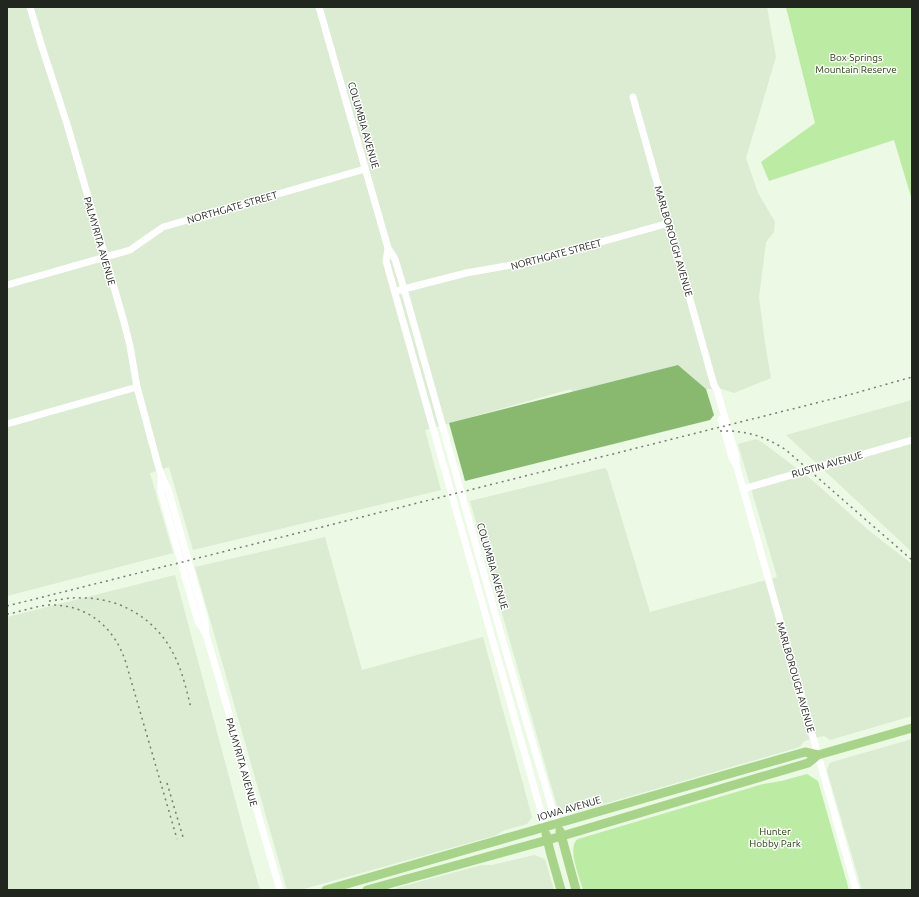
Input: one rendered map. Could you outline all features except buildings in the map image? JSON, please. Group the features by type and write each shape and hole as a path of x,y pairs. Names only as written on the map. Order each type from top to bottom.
{"main road":[{"name":"IOWA AVENUE","path":"367,890 562,836 808,763 818,755 912,728"},
{"name":"IOWA AVENUE","path":"326,890 557,822 701,783 805,752 818,755"},
{"name":"COLUMBIA AVENUE","path":"557,822 576,890"},
{"name":"COLUMBIA AVENUE","path":"545,826 547,839 561,890"}],"street":[{"name":"PALMYRITA AVENUE","path":"30,7 67,124 105,257 130,346 137,387 162,476 168,489 205,620 206,634 280,890"},
{"name":"COLUMBIA AVENUE","path":"319,7 388,248 395,259 404,289 483,571 557,822"},
{"name":"MARLBOROUGH AVENUE","path":"633,97 714,385 717,390 732,439 736,464 856,890"},
{"name":"NORTHGATE STREET","path":"7,285 130,250 163,227 365,169"},
{"name":"NORTHGATE STREET","path":"395,292 466,273 529,262 669,222"},
{"name":"COLUMBIA AVENUE","path":"388,248 386,261 545,826"},
{"path":"417,372 426,369"},
{"path":"7,424 137,387"},
{"name":"RUSTIN AVENUE","path":"743,489 912,440"},
{"path":"474,574 483,571"},
{"path":"506,687 516,684"},
{"path":"513,712 524,709"}],"shaded area":[{"path":"7,7 767,7 776,57 746,158 758,193 775,222 774,232 766,242 759,297 771,378 734,393 722,389 706,389 678,365 573,394 571,389 425,430 441,490 193,550 169,467 150,473 173,553 7,596"},
{"path":"678,365 706,389 714,415 710,420 465,481 449,423"},
{"path":"912,400 912,552 786,435"},
{"path":"756,439 812,480 867,529 912,564 912,716 830,740 824,736 804,741 800,747 590,808 577,808 564,811 557,806 470,501 605,468 607,470 650,612 777,577 738,444"},
{"path":"325,537 362,670 483,637 532,817 527,824 505,830 494,836 300,890 287,890 195,567"},
{"path":"175,575 260,890 7,890 7,617"},
{"path":"912,739 912,890 862,890 827,771 828,767 832,762"},
{"path":"534,855 545,859 554,890 395,890 396,888 482,865 492,865"}],"green space":[{"name":"Box Springs Mountain Reserve","path":"786,7 912,7 912,200 894,140 769,181 761,162 815,123"},
{"name":"Hunter Hobby Park","path":"807,774 818,781 849,890 583,890 575,863 573,849 578,839 763,784"}],"railway":[{"path":"7,606 852,394 912,377"},
{"path":"720,431 754,435 770,441 786,450 912,560"},
{"path":"49,601 82,598 112,602 138,614 150,623 169,645 176,659 185,683 191,708"},
{"path":"7,614 49,605 76,609 98,620 115,639 126,663 177,839"},
{"path":"167,783 183,837"}]}
